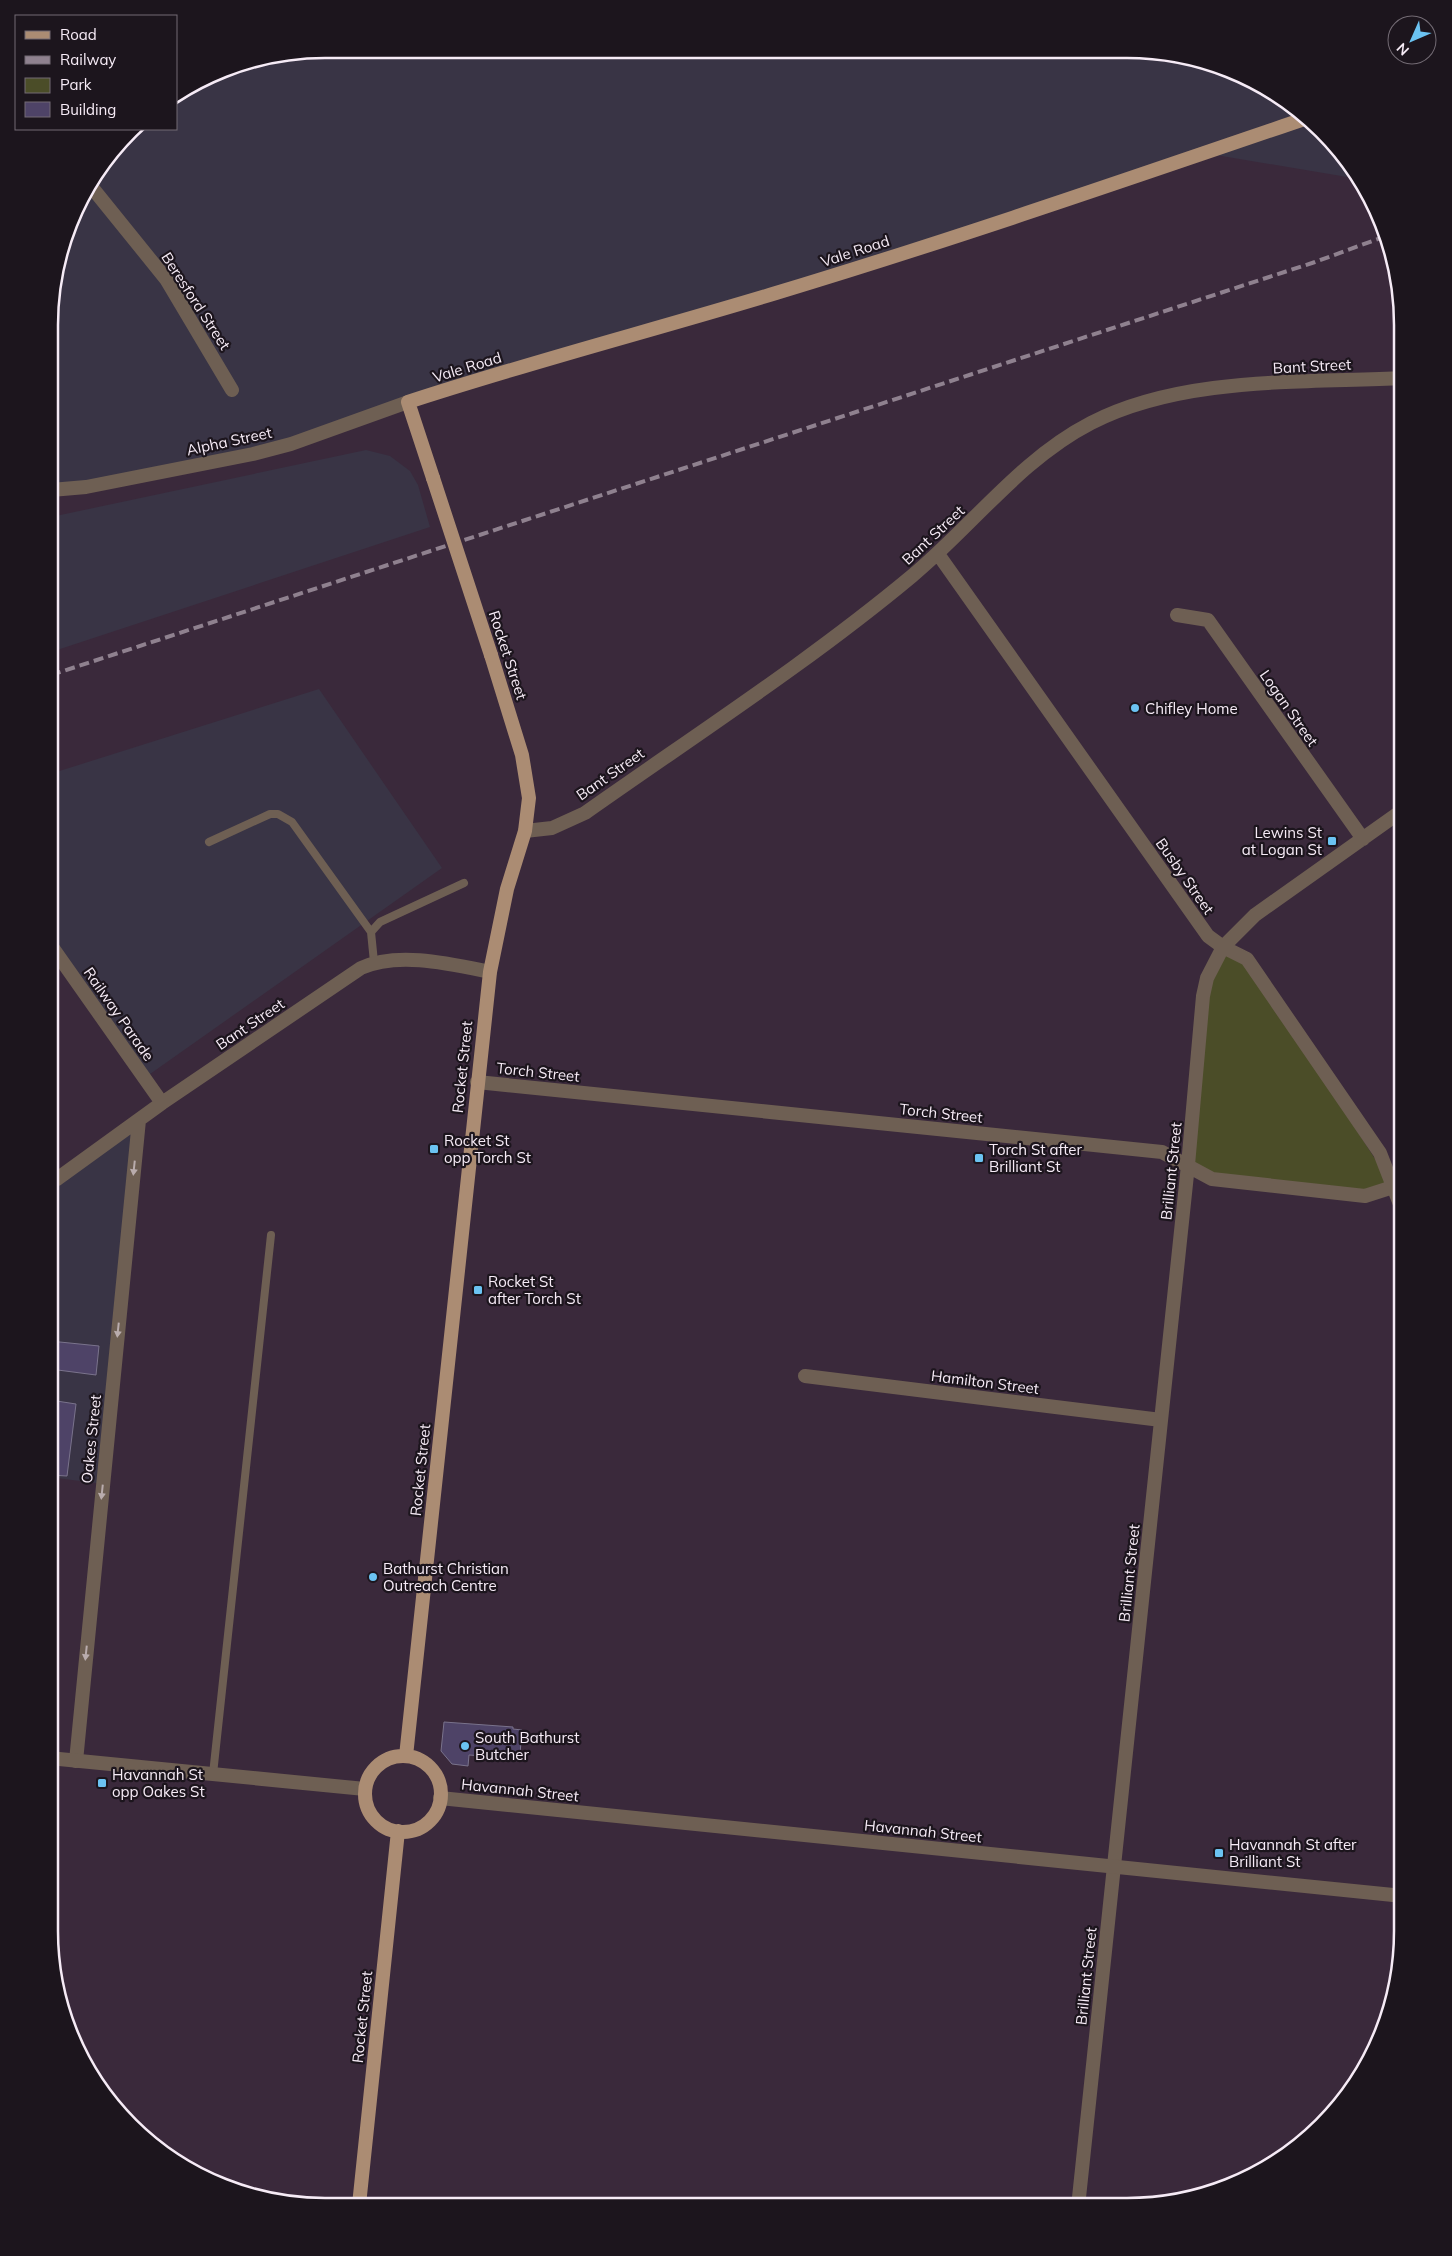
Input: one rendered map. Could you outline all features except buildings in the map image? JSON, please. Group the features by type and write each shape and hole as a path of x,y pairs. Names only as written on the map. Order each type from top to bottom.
{"main road":[{"name":"Vale Road","path":"408,402 467,383 777,293 1068,200 1299,121"},
{"name":"Rocket Street","path":"406,1756 490,972 507,889 526,832 529,798 522,755 408,402"},
{"path":"406,1756 418,1759 428,1766 435,1775 439,1786 440,1798 437,1810 422,1827 398,1832 382,1825 369,1812 365,1789 375,1768 384,1761 406,1756"},
{"name":"Rocket Street","path":"360,2198 398,1832"}],"street":[{"name":"Beresford Street","path":"93,190 166,279 232,390"},
{"name":"Bant Street","path":"526,832 552,828 584,813 853,624 938,554 1026,469 1057,445 1092,423 1130,408 1179,393 1208,389 1394,379"},
{"name":"Alpha Street","path":"57,489 86,487 254,454 291,444 408,402"},
{"name":"Busby Street","path":"938,554 1208,936 1223,947 1247,959 1380,1153 1393,1187"},
{"name":"Logan Street","path":"1177,615 1208,620 1362,839"},
{"name":"Brilliant Street","path":"1079,2198 1207,978 1223,947 1254,915 1394,816"},
{"name":"Railway Parade","path":"57,954 162,1103"},
{"name":"Bant Street","path":"57,1179 162,1103 361,968 374,962 429,960 490,972"},
{"name":"Torch Street","path":"477,1082 1162,1152 1212,1179 1365,1196 1393,1187"},
{"name":"Oakes Street","path":"76,1761 139,1120"},
{"name":"Hamilton Street","path":"805,1376 1161,1420"},
{"path":"57,1759 365,1789"},
{"name":"Havannah Street","path":"440,1798 1394,1895"}],"lane":[{"path":"209,842 270,814 285,817 292,822 371,932 374,962"},
{"path":"371,932 380,922 464,883"},
{"path":"214,1774 271,1235"}],"shaded area":[{"path":"307,58 1145,58 1179,63 1213,72 1261,93 1290,113 1316,136 1350,177 1204,153 291,444 57,489 58,307 67,256 85,207 93,191 113,162 142,130 178,130 178,102 207,85 256,67"},
{"path":"366,450 390,456 410,471 418,485 430,527 57,650 57,516"},
{"path":"319,689 442,868 143,1079 57,955 57,772"},
{"path":"139,1120 103,1484 57,1478 57,1177"}],"green space":[{"path":"1223,947 1247,959 1393,1187 1365,1196 1212,1179 1188,1165 1203,996"}],"railway":[{"path":"57,673 1315,262 1380,238"}],"place":[{"name":"Chifley Home","path":"1135,708"},
{"name":"Lewins St at Logan St","path":"1332,841"},
{"name":"Rocket St opp Torch St","path":"434,1149"},
{"name":"Torch St after Brilliant St","path":"979,1158"},
{"name":"Rocket St after Torch St","path":"478,1290"},
{"name":"Bathurst Christian Outreach Centre","path":"373,1577"},
{"name":"South Bathurst Butcher","path":"465,1746"},
{"name":"Havannah St opp Oakes St","path":"102,1783"},
{"name":"Havannah St after Brilliant St","path":"1219,1853"}]}
